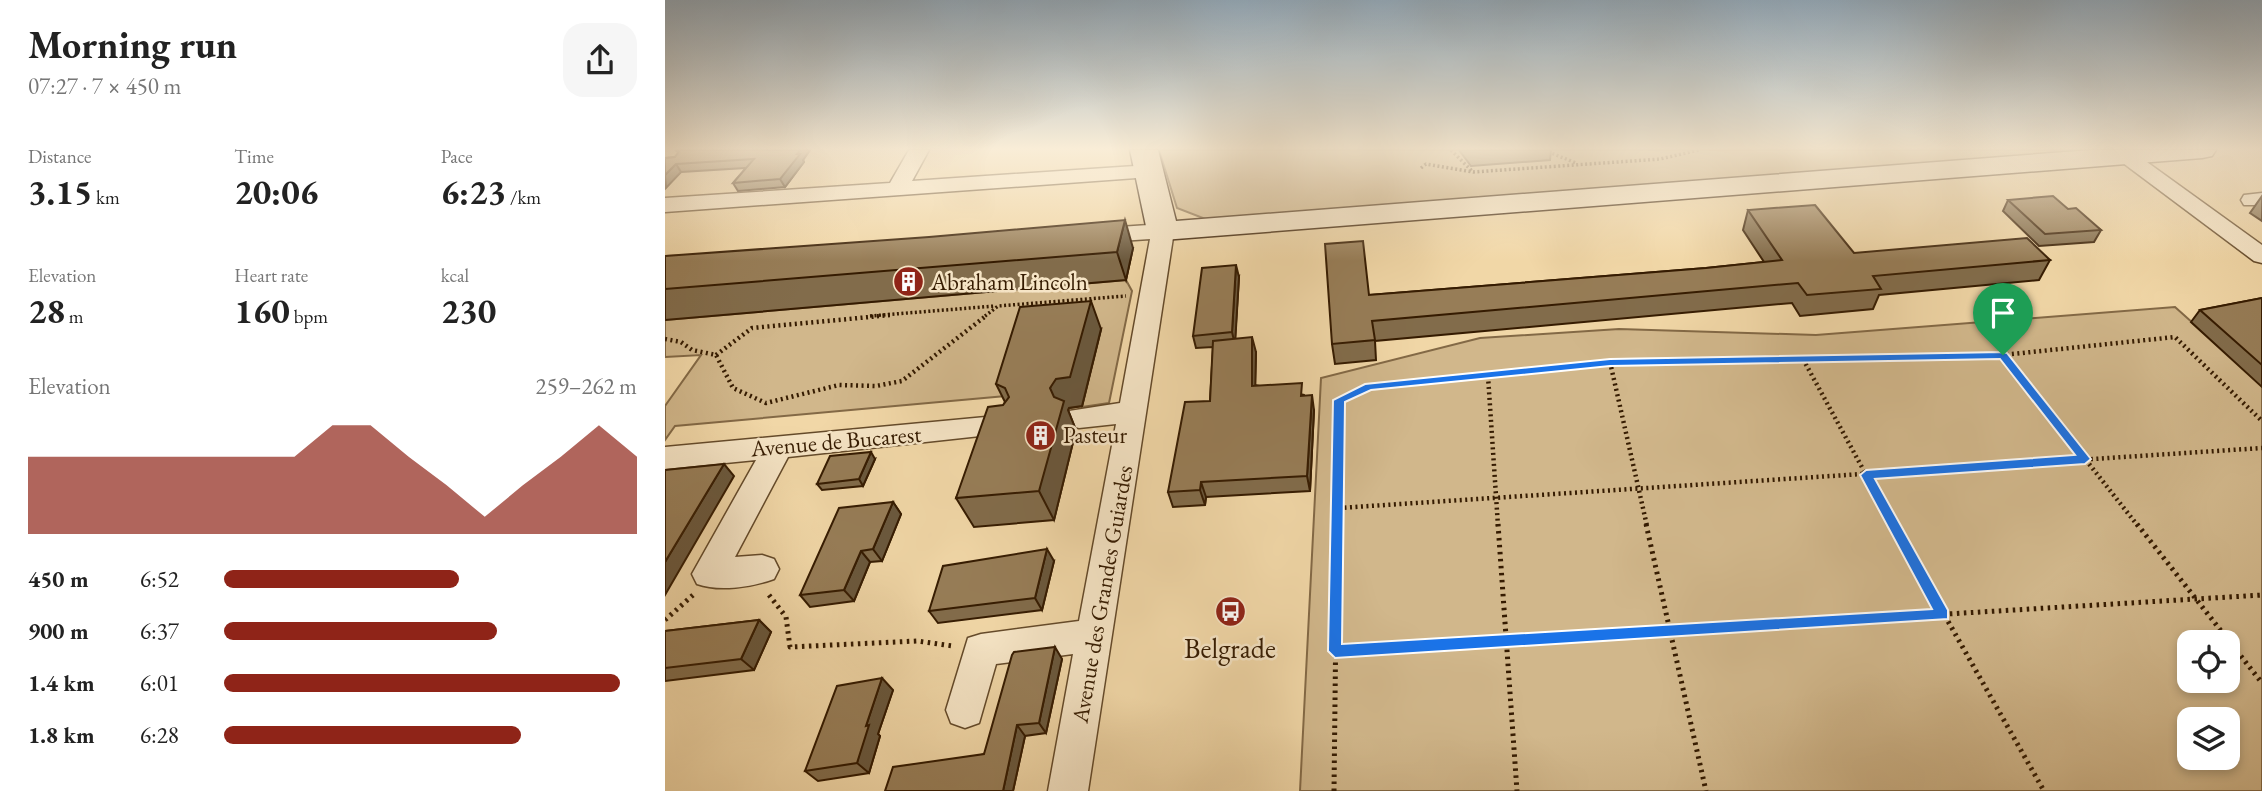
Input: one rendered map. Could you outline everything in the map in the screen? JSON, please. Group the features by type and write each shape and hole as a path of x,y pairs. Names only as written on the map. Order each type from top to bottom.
{"street":[{"path":"665,205 915,187"},
{"name":"Avenue des Grandes Guiardes","path":"1068,791 1163,231 1153,187"},
{"path":"1065,238 1729,187"},
{"path":"2168,187 2262,256"},
{"path":"1080,418 1132,412"},
{"name":"Avenue de Bucarest","path":"665,458 1007,425"},
{"path":"709,574 778,447"},
{"path":"709,574 762,569"},
{"path":"965,710 981,650 1095,635"}],"path":[{"path":"665,339 681,342 692,350 716,355 752,328 767,325 1152,295"},
{"path":"716,355 733,388 766,403 839,385 876,386 902,381 998,306"},
{"path":"1334,791 1339,400 1369,387 1610,362 2003,355 2175,337 2262,421"},
{"path":"2003,355 2262,683"},
{"path":"1803,359 1943,615 2044,791"},
{"path":"1610,362 1706,791"},
{"path":"1488,376 1517,791"},
{"path":"1339,508 2262,448"},
{"path":"762,569 761,586 786,617 790,648 917,641 981,650"},
{"path":"665,620 688,601 709,574"},
{"path":"1335,651 2262,595"}],"shaded area":[{"path":"1170,187 1632,187 1208,220 1177,208"},
{"path":"1126,280 1132,291 1109,403 1082,407 1101,330 1017,395 675,426 665,440 665,406 701,355 665,357 665,320"},
{"path":"2175,307 2262,385 2262,791 1300,791 1321,378 1480,338 1619,329 1816,335"}],"building":[{"path":"2053,196 2068,209 2076,208 2101,230 2045,234 2008,200"},
{"path":"1815,205 1854,253 2027,238 2050,260 1873,276 1881,289 1807,295 1798,283 1372,321 1375,340 1332,344 1325,244 1363,241 1369,295 1782,260 1748,210"},
{"path":"1125,220 1117,252 665,289 665,256"},
{"path":"1236,265 1232,332 1193,336 1202,268"},
{"path":"2262,298 2262,365 2200,310"},
{"path":"1091,301 1070,377 1056,379 1050,388 1054,397 1064,401 1039,491 956,498 988,407 1003,405 1009,397 1005,388 996,384 1020,307"},
{"path":"1252,337 1252,386 1302,383 1301,396 1312,395 1307,476 1201,482 1200,490 1168,492 1185,402 1210,401 1213,341"},
{"path":"871,452 859,479 817,484 830,456"},
{"path":"724,464 665,562 665,470"},
{"path":"893,502 873,549 861,551 844,590 800,595 839,508"},
{"path":"1047,549 1035,598 929,611 943,566"},
{"path":"759,620 741,659 665,668 665,631"},
{"path":"1055,647 1039,723 1017,725 1003,791 885,791 893,767 984,754 1012,655 1014,652"},
{"path":"882,678 857,763 805,771 837,686"}],"place":[{"name":"Abraham Lincoln","path":"908,282"},
{"name":"Pasteur","path":"1040,435"},
{"name":"Belgrade","path":"1230,611"}],"route":[{"path":"2003,355 2085,459 1866,475 1943,615 1335,651 1339,400 1369,387 1610,362 2003,355"}]}
